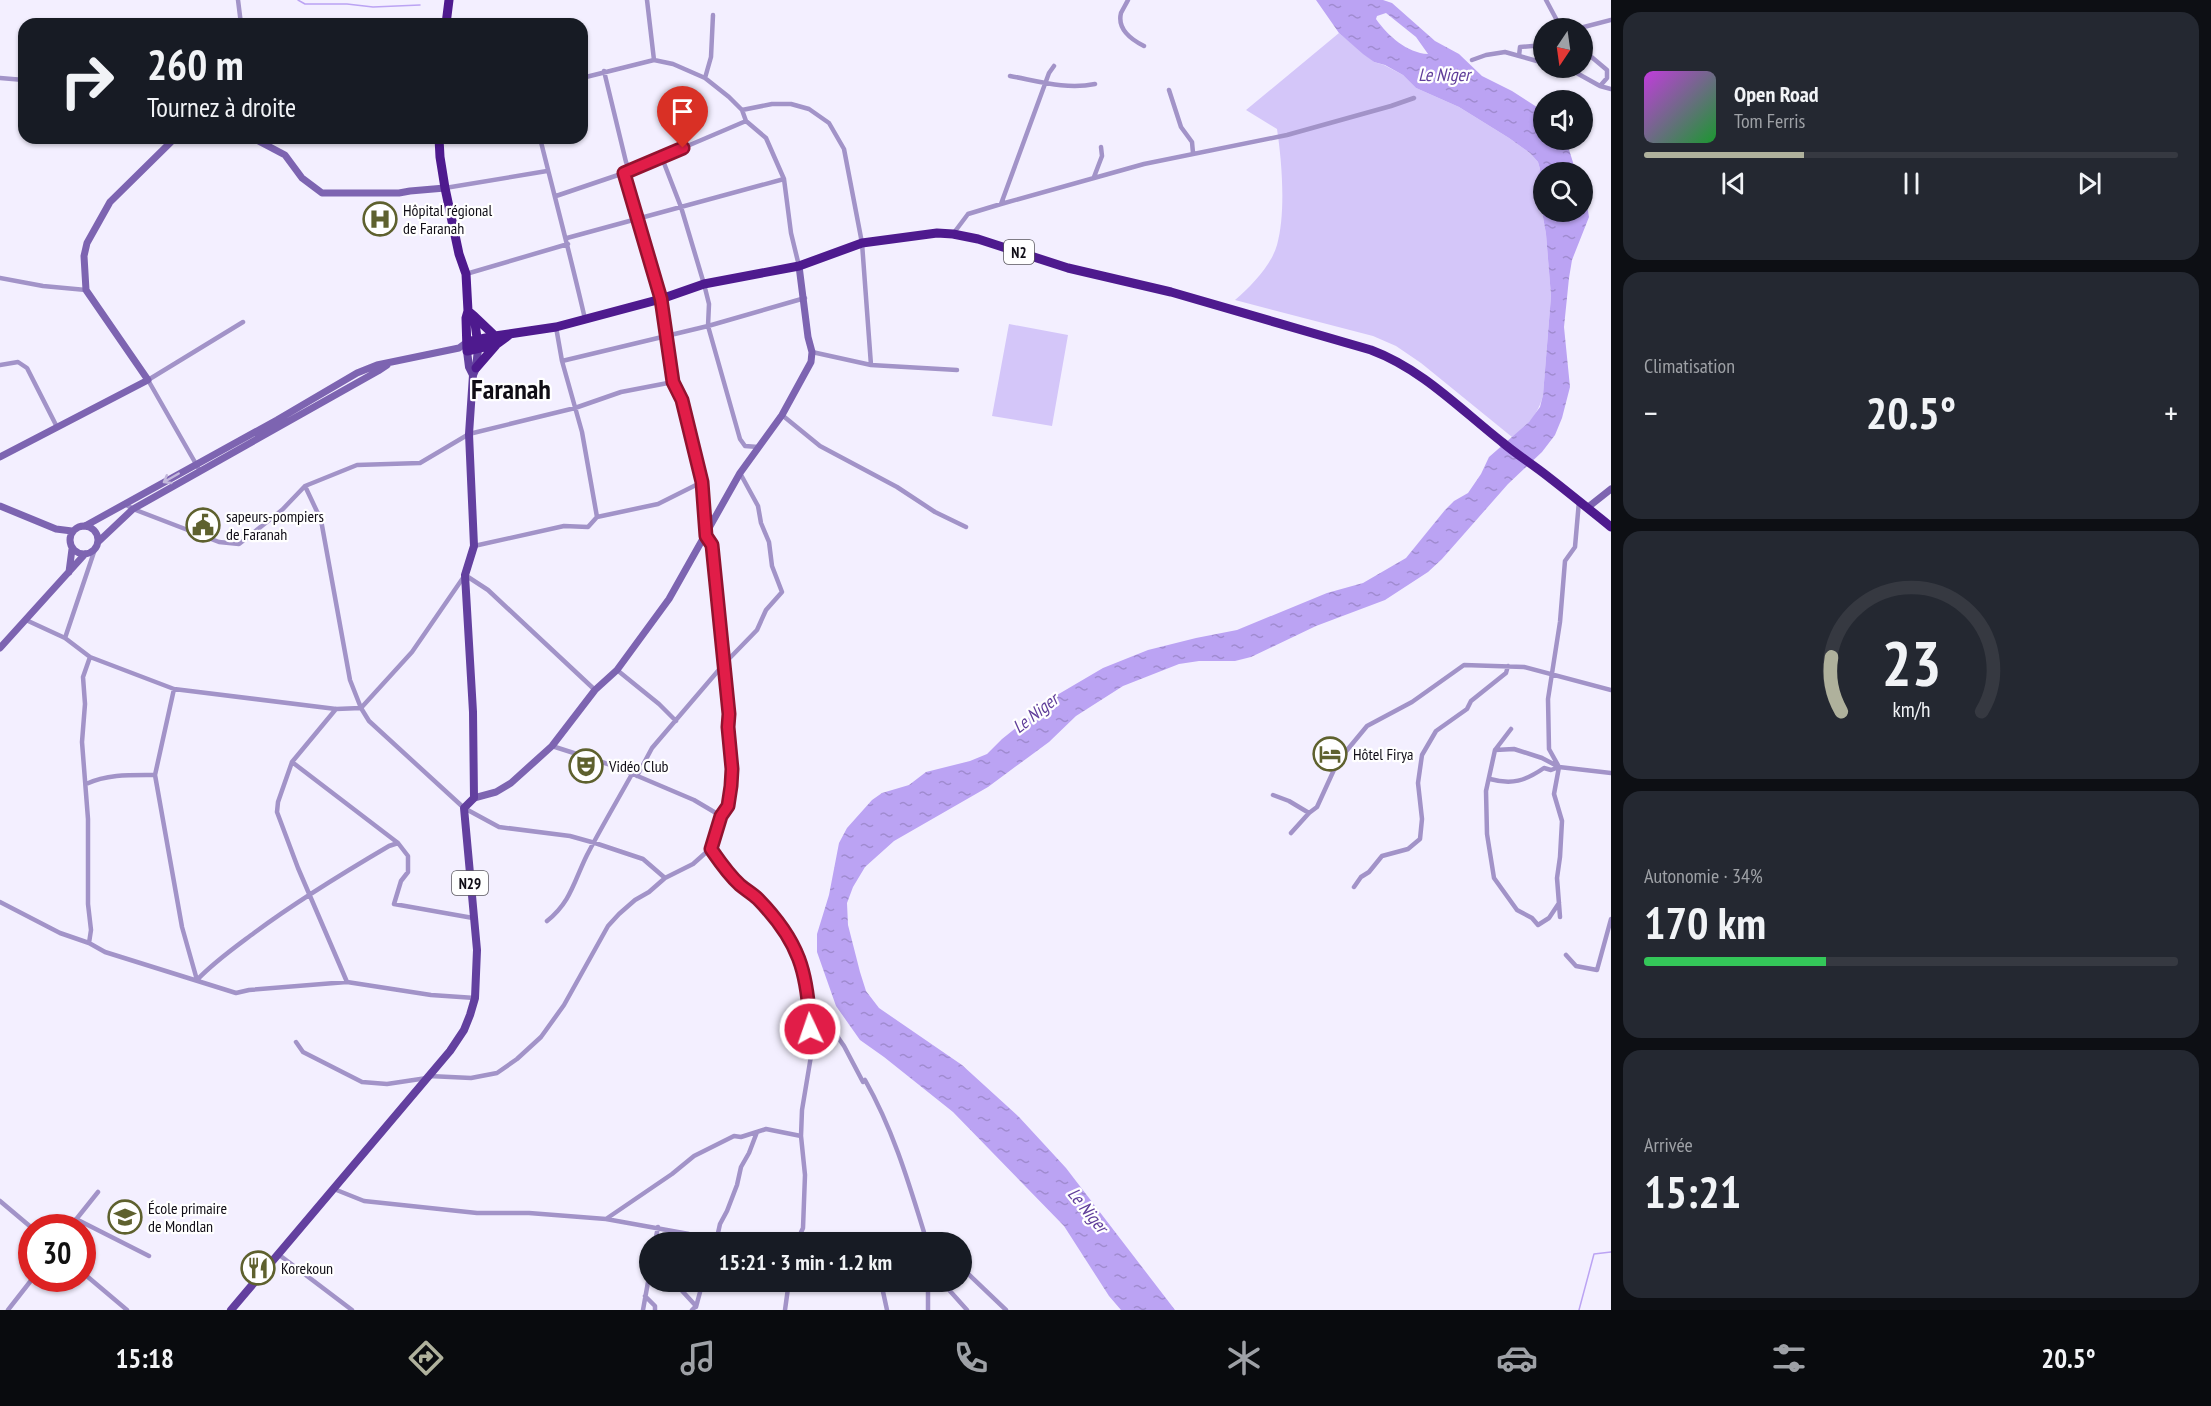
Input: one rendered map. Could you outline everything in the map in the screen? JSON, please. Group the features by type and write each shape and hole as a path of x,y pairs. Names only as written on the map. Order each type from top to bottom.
{"highway":[{"path":"447,18 449,0"},
{"path":"439,144 445,188 459,254 466,274 471,314 470,346"},
{"name":"N2","path":"470,346 509,335 556,327 661,299 704,284 800,266 862,243 937,233 953,234 978,239 1068,268 1171,292 1381,353 1412,370 1469,413 1501,442 1611,527"},
{"path":"471,314 496,340 474,371"}],"main road":[{"path":"464,808 474,798 473,712 465,575 474,546 469,434 474,371 470,346"},
{"name":"N29","path":"231,1310 450,1051 464,1030 475,998 477,950 464,808"}],"street":[{"path":"238,0 240,18"},
{"path":"647,0 654,60"},
{"path":"1128,0 1122,12 1123,28 1126,34 1144,46"},
{"path":"1546,0 1556,18"},
{"path":"705,78 711,57 713,15"},
{"path":"1593,25 1611,20"},
{"path":"1519,56 1520,47 1533,46"},
{"path":"1472,60 1505,52 1533,60"},
{"path":"1593,59 1606,70 1607,78 1600,86"},
{"path":"474,798 496,792 511,783 552,746 595,690 617,670 669,599 740,473 782,415 811,362 812,352 808,338 800,266 790,233 784,179 766,138 746,121 742,110 705,78 673,64 654,60 588,76"},
{"path":"1001,204 1049,73 1054,66"},
{"path":"604,71 626,162 630,170"},
{"path":"1010,76 1078,88 1095,84"},
{"path":"0,78 18,80"},
{"path":"1586,78 1611,89"},
{"path":"1169,90 1180,127 1192,142 1193,153"},
{"path":"953,234 968,214 1001,204 1094,177 1193,153 1287,135 1414,98"},
{"path":"742,110 772,104 791,104 809,109 830,123 844,149 862,243 871,365"},
{"path":"556,196 662,158 746,121"},
{"path":"168,144 110,202 87,243 84,256 86,290 148,380 200,471"},
{"path":"266,144 285,154 302,178 322,193 399,193 445,188 547,171"},
{"path":"541,144 568,241 585,319"},
{"path":"1094,177 1102,156 1101,147"},
{"path":"662,158 681,207 704,284 709,304 708,326 740,439 745,446 758,447"},
{"path":"296,1042 303,1052 362,1082 387,1084 428,1077 471,1077 497,1073 517,1059 541,1037 564,1005 608,926 619,914 665,878 693,864 711,849 721,816 728,806 732,769 729,714 712,545 706,536 702,482 682,400 673,382 661,299 624,173"},
{"path":"466,274 638,218 784,179"},
{"path":"0,278 43,286 86,290"},
{"path":"562,361 708,326 804,298"},
{"path":"0,457 148,380 243,322"},
{"path":"556,327 562,361 582,432 597,517"},
{"path":"0,506 56,529 72,531 277,420 357,373 377,364 470,346"},
{"path":"812,352 871,365 957,370"},
{"path":"0,365 18,362 27,368 57,427"},
{"path":"0,648 69,572 133,509 389,363"},
{"path":"125,504 219,542 239,544 282,510 305,486 357,465 420,462 469,434 575,408 621,392 673,382"},
{"path":"782,415 820,446 897,487 935,512 966,527"},
{"path":"547,921 557,913 573,891 587,855 611,810 652,748 723,665 757,630 766,610 782,592 772,566 769,542 761,523 758,506 740,473"},
{"path":"474,546 564,526 588,527 597,517 658,504 702,482"},
{"path":"305,486 321,520 350,680 369,721 464,808 500,827 570,836 595,843 643,860 665,878"},
{"path":"1587,508 1611,489"},
{"path":"1560,917 1557,878 1562,821 1554,794 1560,766 1550,749 1548,699 1560,622 1565,561 1575,547 1579,501"},
{"path":"65,638 96,546 95,532 85,526"},
{"path":"56,529 78,554 86,555"},
{"path":"69,572 72,531"},
{"path":"26,620 65,638 90,657 174,689 336,710 361,708 412,652 465,575 488,590 595,690"},
{"path":"89,943 91,930 88,904 86,784 83,775 82,742 85,704 83,677 90,657"},
{"path":"1291,833 1317,807 1338,761 1367,726 1420,696 1464,665 1508,666 1551,673 1611,690"},
{"path":"1354,887 1360,877 1369,872 1382,856 1408,849 1420,839 1422,819 1418,783 1422,755 1436,731 1467,709 1471,701 1506,673 1508,666"},
{"path":"617,670 676,720"},
{"path":"174,689 154,775 182,927 197,980"},
{"path":"336,710 292,762 278,802 277,812 298,868 347,982"},
{"path":"1511,729 1496,750 1486,791 1487,834 1494,878 1517,910 1532,918 1538,925 1549,918 1559,903"},
{"path":"552,746 635,775 694,800 721,816"},
{"path":"1496,750 1514,749 1560,766 1611,773"},
{"path":"292,762 398,843 408,856 408,872 401,881 394,904 473,918"},
{"path":"1490,779 1504,783 1517,782 1544,768 1551,770 1560,766"},
{"path":"86,784 100,777 154,775"},
{"path":"1273,795 1309,813"},
{"path":"197,980 210,966 310,894 380,851 398,843"},
{"path":"711,849 725,870 756,897 785,931 804,970 809,1003 811,1056 809,1076 803,1094 801,1136 805,1175 801,1232"},
{"path":"0,902 60,933 89,943 105,952 236,993 347,982 430,995 475,998"},
{"path":"1566,955 1576,966 1597,970 1611,919"},
{"path":"809,1003 823,1016 844,1046 863,1082 865,1080 881,1108 924,1232"},
{"path":"606,1219 672,1174 694,1156 734,1136 741,1137 766,1129 801,1136"},
{"path":"719,1232 737,1185 741,1167 757,1132"},
{"path":"333,1189 364,1201 477,1214 529,1213 606,1219 680,1232"},
{"path":"80,1214 98,1192"},
{"path":"0,1202 18,1217"},
{"path":"657,1232 658,1227"},
{"path":"96,1229 149,1256"},
{"path":"278,1254 352,1310"},
{"path":"972,1278 1006,1310"},
{"path":"96,1284 127,1310"},
{"path":"8,1310 22,1292"},
{"path":"643,1310 646,1292"},
{"path":"682,1292 695,1309"},
{"path":"695,1309 700,1292"},
{"path":"785,1310 787,1292"},
{"path":"883,1292 887,1310"},
{"path":"927,1310 928,1292"},
{"path":"951,1292 967,1310"},
{"path":"645,1296 655,1306 655,1310"},
{"path":"115,1310 120,1304"}],"shaded area":[{"path":"1339,33 1374,62 1403,75 1416,88 1459,107 1509,138 1530,153 1538,162 1533,162 1533,222 1544,222 1551,296 1543,395 1539,408 1523,429 1512,437 1421,363 1396,346 1373,336 1235,300 1254,282 1270,260 1277,245 1282,218 1282,172 1277,129 1246,110"},
{"path":"1009,324 1068,335 1052,426 992,416"}],"water":[{"name":"Le Niger","path":"1316,0 1383,0 1392,3 1435,41 1459,54 1482,76 1533,105 1533,150 1569,150 1573,162 1538,162 1530,153 1509,138 1459,107 1416,88 1403,75 1374,62 1339,33","holes":["1386,13 1416,37 1428,54 1405,47 1381,25 1376,19 1377,16"]},
{"name":"Le Niger","path":"1544,222 1587,222 1572,260 1569,278 1564,327 1570,387 1562,418 1555,435 1542,452 1508,484 1442,559 1428,572 1385,600 1316,626 1251,657 1235,661 1199,661 1179,664 1123,686 1076,716 1049,742 988,787 894,841 865,867 853,887 847,903 848,925 866,991 879,1008 962,1065 1019,1117 1066,1168 1175,1310 1121,1310 1109,1296 1064,1226 953,1112 860,1040 836,1006 817,952 817,934 829,895 839,843 847,828 872,800 882,793 909,785 926,772 970,761 987,754 1002,739 1057,695 1103,668 1148,650 1237,630 1327,593 1363,583 1406,558 1445,510 1454,501 1468,493 1489,457 1529,422 1540,407 1543,395 1551,296"}],"waterway":[{"path":"298,0 305,4 347,4 373,7 420,5"},
{"path":"1579,1310 1594,1254 1611,1252"}],"place":[{"name":"Hôpital régional de Faranah","path":"380,219"},
{"name":"sapeurs-pompiers de Faranah","path":"203,525"},
{"name":"Hôtel Firya","path":"1330,754"},
{"name":"Vidéo Club","path":"586,766"},
{"name":"École primaire de Mondlan","path":"125,1217"},
{"name":"Korekoun","path":"258,1268"}],"district":[{"name":"Faranah","path":"511,388"}],"route":[{"path":"683,148 624,173 661,299 673,382 682,400 702,482 706,536 712,545 729,714 732,769 728,806 721,816 711,849 725,870 756,897 785,931 804,970 810,1029"}]}
